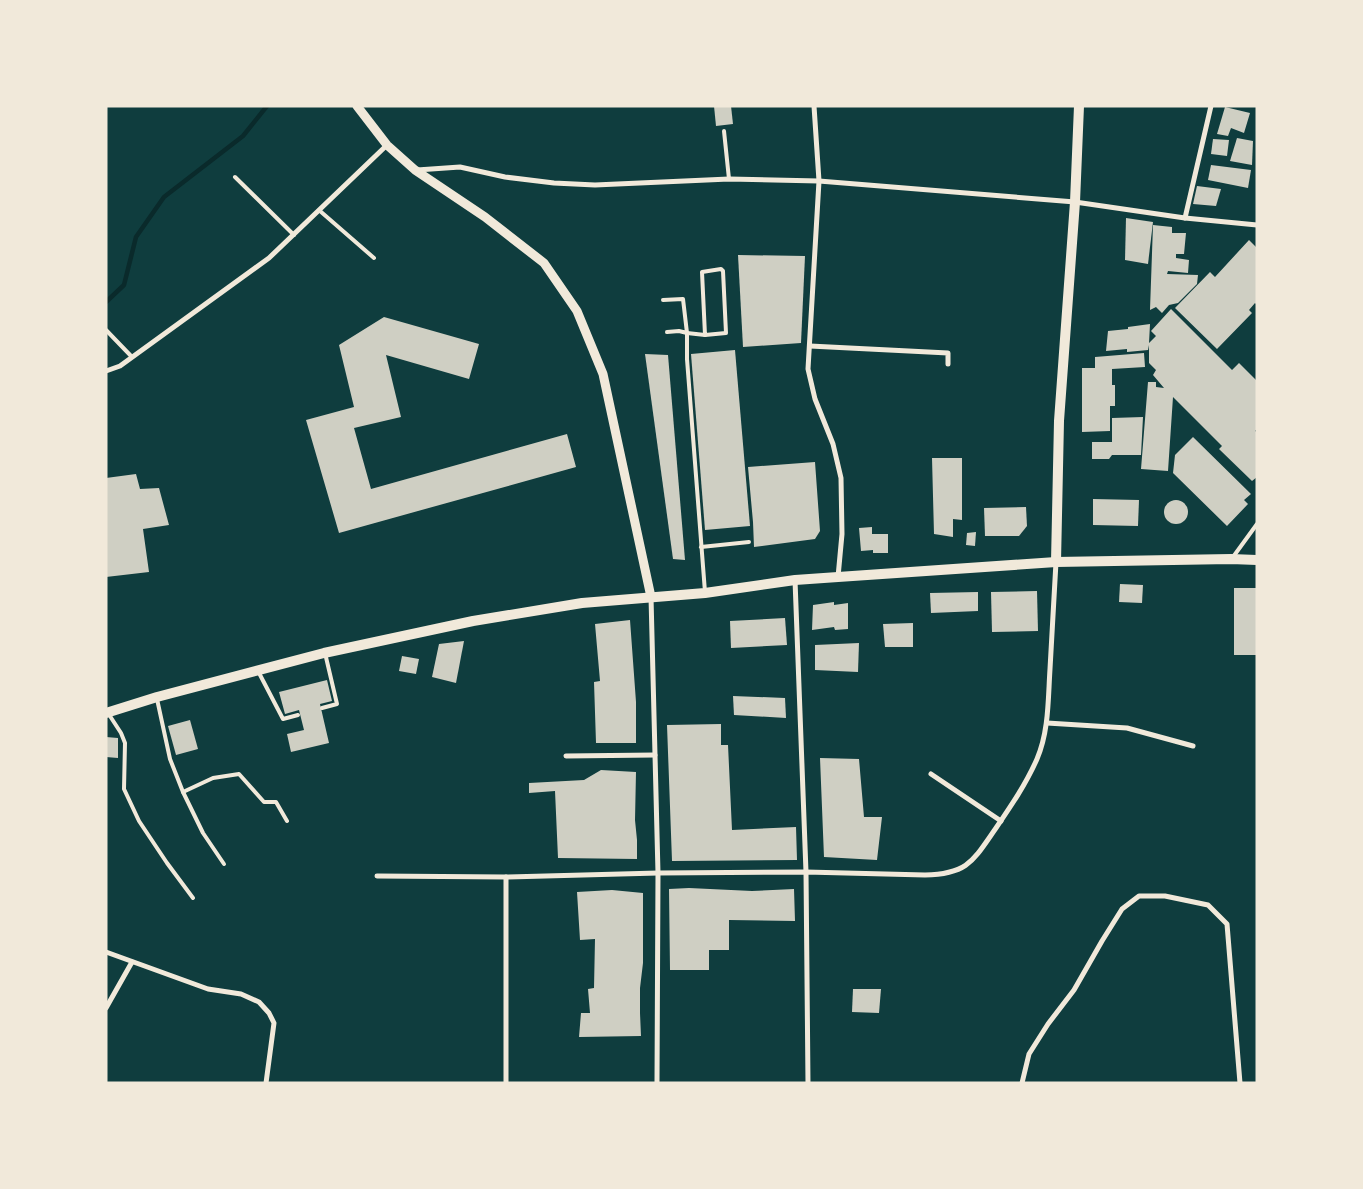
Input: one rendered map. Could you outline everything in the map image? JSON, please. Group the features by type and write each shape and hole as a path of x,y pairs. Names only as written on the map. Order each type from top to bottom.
{"main road":[{"path":"1056,562 1059,421 1075,202 1079,106"},
{"path":"107,713 156,697 324,652 473,621 582,603 706,593 795,580 1056,562 1257,560"}],"street":[{"path":"357,106 387,145 415,170 485,217 544,263 578,311 603,374 651,598 658,873 656,1083"},
{"path":"814,106 819,181 808,368 815,400 833,444 841,478 842,534 838,577"},
{"path":"1185,218 1211,106"},
{"path":"106,371 120,366 269,258 387,145"},
{"path":"415,170 460,166 505,177 554,183 596,185 729,179 819,181 1075,202 1185,218 1257,225"},
{"path":"810,346 948,353 948,364"},
{"path":"377,876 506,877 806,872 925,875 956,871 967,865 977,855 1021,790 1038,758 1047,724 1056,562"},
{"path":"795,580 806,872 808,1083"},
{"path":"1047,724 1127,728 1193,746"},
{"path":"566,756 655,755"},
{"path":"931,774 1001,821"},
{"path":"506,877 506,1083"},
{"path":"1022,1083 1029,1054 1048,1024 1074,990 1122,909 1139,896 1165,896 1208,905 1226,924 1240,1083"},
{"path":"106,952 208,989 241,994 259,1002 269,1012 274,1023 266,1083"},
{"path":"106,1008 132,962"}],"lane":[{"path":"724,131 729,179"},
{"path":"235,177 294,235"},
{"path":"320,210 374,258"},
{"path":"667,332 679,331 705,335 724,334 726,331 724,272 721,269 702,272 705,335"},
{"path":"663,300 683,299 706,593"},
{"path":"106,330 132,357"},
{"path":"1231,559 1257,524"},
{"path":"701,547 748,542"},
{"path":"322,708 337,704 324,652"},
{"path":"258,671 284,719 298,715"},
{"path":"156,697 170,760 183,792 203,833 224,864"},
{"path":"107,713 121,733 124,743 124,789 139,821 166,863 193,898"},
{"path":"183,792 213,778 240,774 264,802 276,802 287,821"}],"building":[{"path":"714,106 731,106 733,124 716,126"},
{"path":"1225,107 1250,113 1244,133 1231,128 1228,136 1217,134"},
{"path":"1237,138 1253,141 1252,165 1230,161"},
{"path":"1213,139 1229,140 1227,156 1211,154"},
{"path":"1211,165 1251,170 1248,188 1208,180"},
{"path":"1197,186 1221,189 1216,206 1193,204"},
{"path":"1126,218 1153,222 1148,264 1125,260"},
{"path":"1153,225 1172,227 1172,233 1186,233 1184,254 1176,254 1176,258 1189,260 1188,273 1168,271 1167,274 1198,275 1197,284 1178,303 1169,305 1162,313 1156,307 1150,310"},
{"path":"1249,240 1257,248 1257,305 1255,303 1249,310 1252,313 1217,349 1175,308 1210,272 1215,277"},
{"path":"738,255 805,256 801,343 743,347"},
{"path":"1171,309 1232,370 1239,363 1257,381 1257,429 1255,431 1257,432 1257,477 1252,481 1219,449 1222,446 1173,397 1168,471 1141,469 1148,382 1156,382 1156,387 1164,388 1153,375 1156,370 1149,363 1149,345 1148,350 1106,351 1108,331 1150,324 1149,343 1156,336 1151,331"},
{"path":"384,317 479,344 469,379 386,355 401,417 354,428 371,489 567,434 576,467 339,533 306,420 354,407 339,345"},
{"path":"735,350 750,526 705,530 691,354"},
{"path":"1144,353 1145,367 1112,369 1112,385 1115,385 1115,406 1110,406 1110,431 1082,432 1082,368 1095,368 1095,357"},
{"path":"645,354 668,355 685,560 673,559"},
{"path":"1143,417 1141,455 1112,455 1109,459 1092,459 1092,442 1112,442 1112,418"},
{"path":"1193,437 1251,494 1244,500 1248,504 1227,526 1173,473 1175,455"},
{"path":"932,458 962,458 962,520 953,519 953,537 934,534"},
{"path":"815,462 820,531 815,539 754,547 748,467"},
{"path":"136,474 140,489 159,488 169,525 143,529 149,572 106,577 106,478"},
{"path":"1093,499 1139,500 1138,526 1093,525"},
{"path":"1176,500 1181,501 1187,507 1187,517 1181,523 1176,524 1171,523 1165,517 1164,512 1165,507 1171,501"},
{"path":"1026,507 1027,526 1019,536 985,536 984,508"},
{"path":"872,527 872,534 888,534 888,553 873,553 873,550 861,551 859,528"},
{"path":"976,532 975,546 966,545 967,533"},
{"path":"1120,584 1143,585 1142,603 1119,602"},
{"path":"1234,588 1257,588 1257,655 1234,655"},
{"path":"1037,591 1038,631 992,632 991,592"},
{"path":"978,592 978,611 931,613 930,593"},
{"path":"834,602 834,605 848,603 848,629 835,630 834,627 812,630 813,605"},
{"path":"785,618 787,645 731,648 730,621"},
{"path":"630,620 636,702 636,743 596,743 594,682 600,681 595,624"},
{"path":"913,623 913,647 885,647 883,624"},
{"path":"464,641 456,683 432,677 439,644"},
{"path":"859,643 858,672 815,670 815,645"},
{"path":"402,656 419,659 416,674 399,671"},
{"path":"327,680 332,701 320,704 329,743 291,752 287,734 304,730 299,710 285,714 279,692"},
{"path":"733,696 785,698 786,718 734,715"},
{"path":"190,720 198,749 176,755 168,726"},
{"path":"721,724 721,745 728,745 732,830 796,827 797,860 672,861 667,725"},
{"path":"106,737 118,738 118,758 106,757"},
{"path":"820,758 859,759 864,817 882,817 877,860 824,857"},
{"path":"601,770 636,772 635,820 637,859 558,858 555,791 529,793 529,783 584,780"},
{"path":"669,889 752,891 794,889 795,921 729,920 729,950 709,950 709,970 670,970"},
{"path":"612,890 643,893 643,963 640,988 641,1036 579,1037 581,1013 590,1013 588,989 594,988 595,939 580,940 577,892"},
{"path":"853,989 881,989 879,1013 852,1012"}],"waterway":[{"path":"106,302 124,285 136,237 164,197 243,136 267,106"}]}
